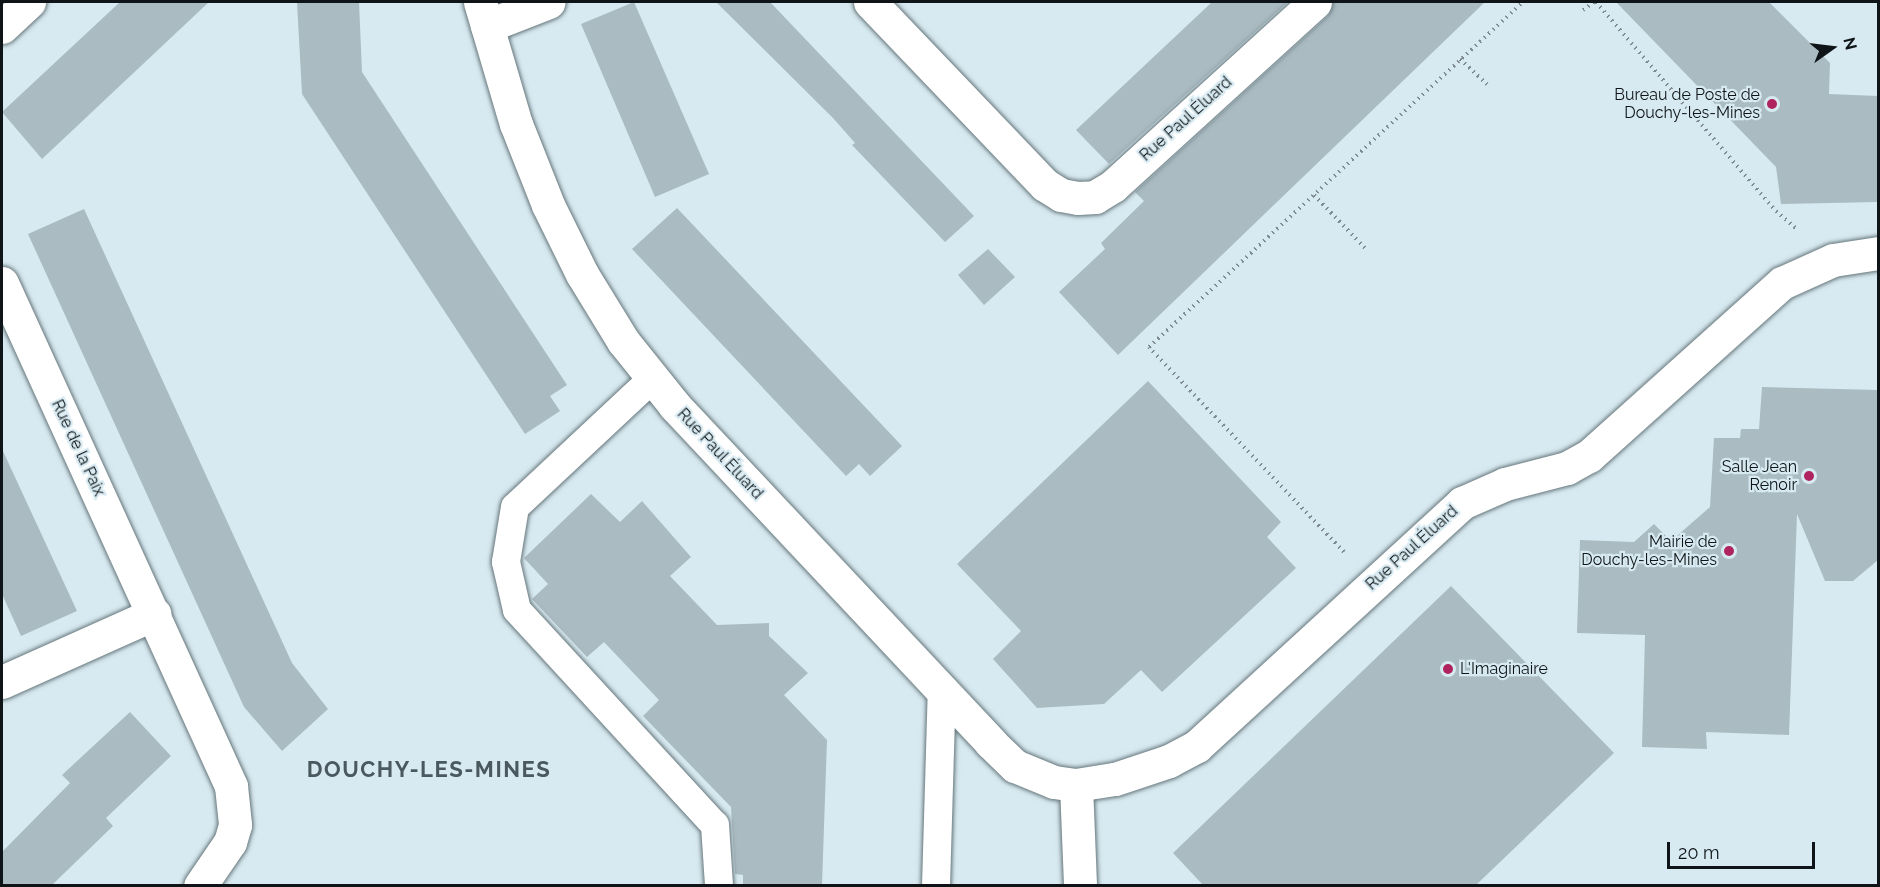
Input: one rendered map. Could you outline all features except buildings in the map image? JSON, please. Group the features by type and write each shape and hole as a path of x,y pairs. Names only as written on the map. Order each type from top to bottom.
{"street":[{"path":"2,27 29,2"},
{"name":"Rue Paul Éluard","path":"549,2 483,14 516,124 548,205 587,283 652,379 1015,766 1034,777 1076,785 1144,770 1197,746 1462,502 1505,484 1567,468 1589,456 1762,298 1808,268 1833,260 1878,253"},
{"name":"Rue Paul Éluard","path":"870,2 1045,185 1061,195 1078,198 1095,197 1113,186 1316,2"},
{"name":"Rue de la Paix","path":"2,283 231,786 236,806 230,842 207,883"},
{"path":"2,682 154,614"},
{"path":"1076,785 1080,885"}],"lane":[{"path":"652,379 515,507 506,562 517,610 715,825 718,885"},
{"path":"936,885 942,689"}],"path":[{"path":"1374,583 1149,348 1523,2"},
{"path":"1583,10 1595,2 1776,211 1833,260"},
{"path":"1460,59 1487,84"},
{"path":"1314,195 1365,248"}],"place":[{"name":"Bureau de Poste de Douchy-les-Mines","path":"1772,104"},
{"name":"Salle Jean Renoir","path":"1809,476"},
{"name":"Mairie de Douchy-les-Mines","path":"1729,551"},
{"name":"L'Imaginaire","path":"1448,669"}],"district":[{"name":"DOUCHY-LES-MINES","path":"429,770"}]}
